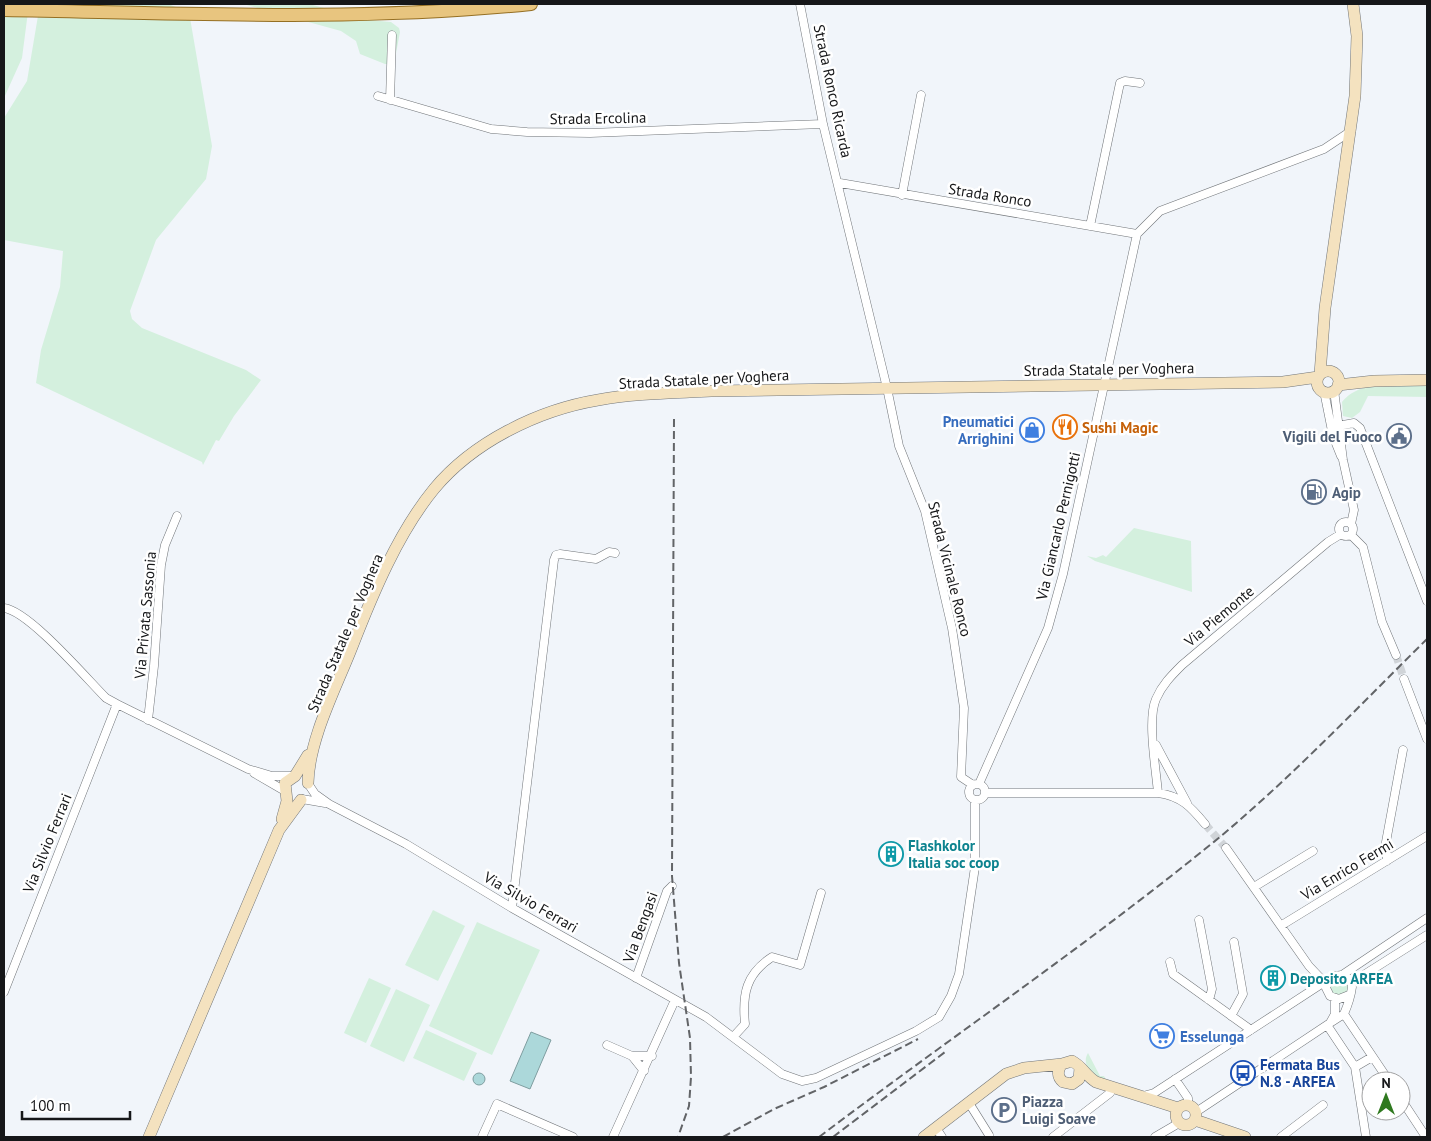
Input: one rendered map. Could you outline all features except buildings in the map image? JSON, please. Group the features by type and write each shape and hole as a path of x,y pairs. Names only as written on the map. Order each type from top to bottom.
{"main road":[{"path":"4,10 389,14 531,4"},
{"path":"1328,381 1323,342 1324,308 1351,131 1357,36 1353,4"},
{"name":"Strada Statale per Voghera","path":"279,830 301,799 307,794 315,744 363,619 407,530 423,504 447,474 462,461 490,442 524,423 551,412 604,399 711,391 1427,380"},
{"name":"Strada Statale per Voghera","path":"149,1137 279,830 286,793 285,783 294,776 315,744"},
{"path":"294,776 303,777 308,784"},
{"path":"286,793 294,800 301,799"},
{"path":"924,1137 939,1133 969,1103 1012,1071 1072,1061 1096,1082 1142,1096 1245,1137"},
{"path":"1061,1080 1058,1074 1062,1064"},
{"path":"1072,1084 1079,1079 1080,1068"},
{"path":"991,1086 1000,1080 1019,1075 1046,1075 1066,1083 1185,1114"}],"street":[{"name":"Strada Ronco Ricarda","path":"800,4 824,124 840,183"},
{"path":"390,100 392,35"},
{"path":"1090,226 1120,84 1125,81 1140,83"},
{"path":"902,195 921,95"},
{"name":"Strada Ercolina","path":"378,96 491,129 527,132 590,133 824,124"},
{"path":"1137,234 1160,211 1324,149 1351,131"},
{"name":"Strada Ronco","path":"840,183 1137,234"},
{"name":"Strada Vicinale Ronco","path":"840,183 888,388 899,446 925,511 952,628 964,708 960,777 976,784"},
{"name":"Via Giancarlo Pernigotti","path":"976,784 1048,628 1063,574 1137,234"},
{"path":"1328,381 1335,427 1354,510 1351,535"},
{"path":"1335,427 1354,423 1360,428 1427,601"},
{"name":"Via Privata Sassonia","path":"148,720 161,565 165,545 177,516"},
{"name":"Via Piemonte","path":"1158,792 1152,721 1155,701 1165,683 1182,665 1328,542 1341,534 1339,528 1341,525 1346,522 1351,524"},
{"path":"1341,534 1351,535"},
{"path":"1351,535 1363,547 1382,622 1396,655"},
{"path":"512,908 554,560 556,555 560,554 596,560 606,553 616,554"},
{"path":"4,608 10,609 36,628 106,698 248,769 286,793"},
{"path":"1404,679 1427,739"},
{"name":"Via Silvio Ferrari","path":"4,992 117,704"},
{"name":"Via Piemonte","path":"1155,743 1187,802 1205,824"},
{"path":"1387,861 1386,842 1403,750"},
{"path":"248,769 272,776 294,776"},
{"name":"Via Silvio Ferrari","path":"308,784 316,794 329,804 406,844 512,908 675,1000 734,1036 782,1074 802,1081 816,1078 916,1031 939,1017 951,996 959,974 975,868 975,800"},
{"path":"976,784 984,788 985,794 982,799 975,800 968,793 976,784"},
{"path":"985,794 1158,792 1170,794 1187,802"},
{"name":"Via Silvio Ferrari","path":"301,799 329,804"},
{"name":"Via Enrico Fermi","path":"1282,925 1427,836"},
{"path":"1226,848 1314,972 1325,984 1328,993 1335,999 1342,999 1349,995"},
{"path":"1254,887 1313,851"},
{"name":"Via Bengasi","path":"636,978 666,891 672,886"},
{"path":"734,1036 745,1024 743,1002 749,982 759,966 772,957 800,965 821,892"},
{"path":"1142,1096 1154,1093 1325,984 1332,977 1342,975 1427,918"},
{"path":"1199,920 1212,989 1208,1000"},
{"path":"1351,983 1427,935"},
{"path":"1231,1016 1243,994 1234,942"},
{"path":"1170,962 1173,974 1251,1030"},
{"path":"1304,996 1312,984 1314,972"},
{"path":"1155,1137 1185,1114 1344,1014 1352,989 1351,983 1342,975"},
{"path":"1328,1024 1335,1014 1335,999"},
{"path":"613,1137 652,1056 675,1000"},
{"path":"1344,1014 1382,1071"},
{"path":"1328,1024 1355,1067 1366,1137"},
{"path":"608,1045 632,1056 652,1056"},
{"path":"632,1056 644,1072"},
{"path":"1355,1067 1372,1057"},
{"path":"1175,1079 1188,1098 1185,1114"},
{"path":"1053,1137 1110,1093"},
{"path":"969,1103 990,1136"},
{"path":"482,1137 497,1104 573,1137"},
{"path":"1282,1137 1323,1105"},
{"path":"1411,1114 1426,1137"}],"green space":[{"path":"4,4 29,4 22,58 4,98"},
{"path":"40,4 168,4 189,12 212,146 206,179 156,240 130,311 132,319 142,328 246,370 261,380 234,416 219,441 216,440 203,465 202,462 36,383 41,350 60,287 63,251 4,240 4,118 27,81"},
{"path":"243,4 309,4 369,20 391,22 399,28 400,32 394,64 385,64 360,54 356,41 341,31"},
{"path":"1382,385 1427,386 1427,397 1368,396 1360,412 1352,418 1343,416 1342,402 1350,394 1360,389"},
{"path":"1134,528 1191,541 1192,592 1095,561 1087,556 1096,558 1103,555 1106,557"},
{"path":"433,910 465,926 438,981 405,965"},
{"path":"477,922 540,950 492,1055 429,1026"},
{"path":"369,978 391,988 366,1043 344,1033"},
{"path":"1339,978 1345,981 1348,987 1345,993 1339,996 1333,993 1330,987 1333,981"},
{"path":"396,989 430,1005 404,1062 370,1046"},
{"path":"426,1030 477,1053 464,1081 413,1058"},
{"path":"1088,1053 1100,1076 1104,1076 1106,1080 1093,1074 1087,1066 1086,1058"}],"water":[{"path":"531,1032 551,1040 530,1089 510,1081"},
{"path":"479,1073 485,1079 479,1085 473,1079"}],"tunnel":[{"path":"1396,655 1404,679"},
{"path":"1205,824 1226,848"}],"railway":[{"path":"674,419 672,876 679,963 690,1038 691,1077 689,1106 678,1137"},
{"path":"819,1137 1118,917 1215,841 1297,768 1427,639"},
{"path":"723,1137 774,1109 824,1087 918,1039"},
{"path":"833,1137 945,1052"}],"place":[{"name":"Sushi Magic","path":"1065,427"},
{"name":"Pneumatici Arrighini","path":"1032,430"},
{"name":"Vigili del Fuoco","path":"1399,436"},
{"name":"Agip","path":"1314,492"},
{"name":"Flashkolor Italia soc coop","path":"891,854"},
{"name":"Deposito ARFEA","path":"1273,978"},
{"name":"Esselunga","path":"1162,1036"},
{"name":"Fermata Bus N.8 - ARFEA","path":"1243,1073"},
{"name":"Piazza Luigi Soave","path":"1004,1110"}]}
